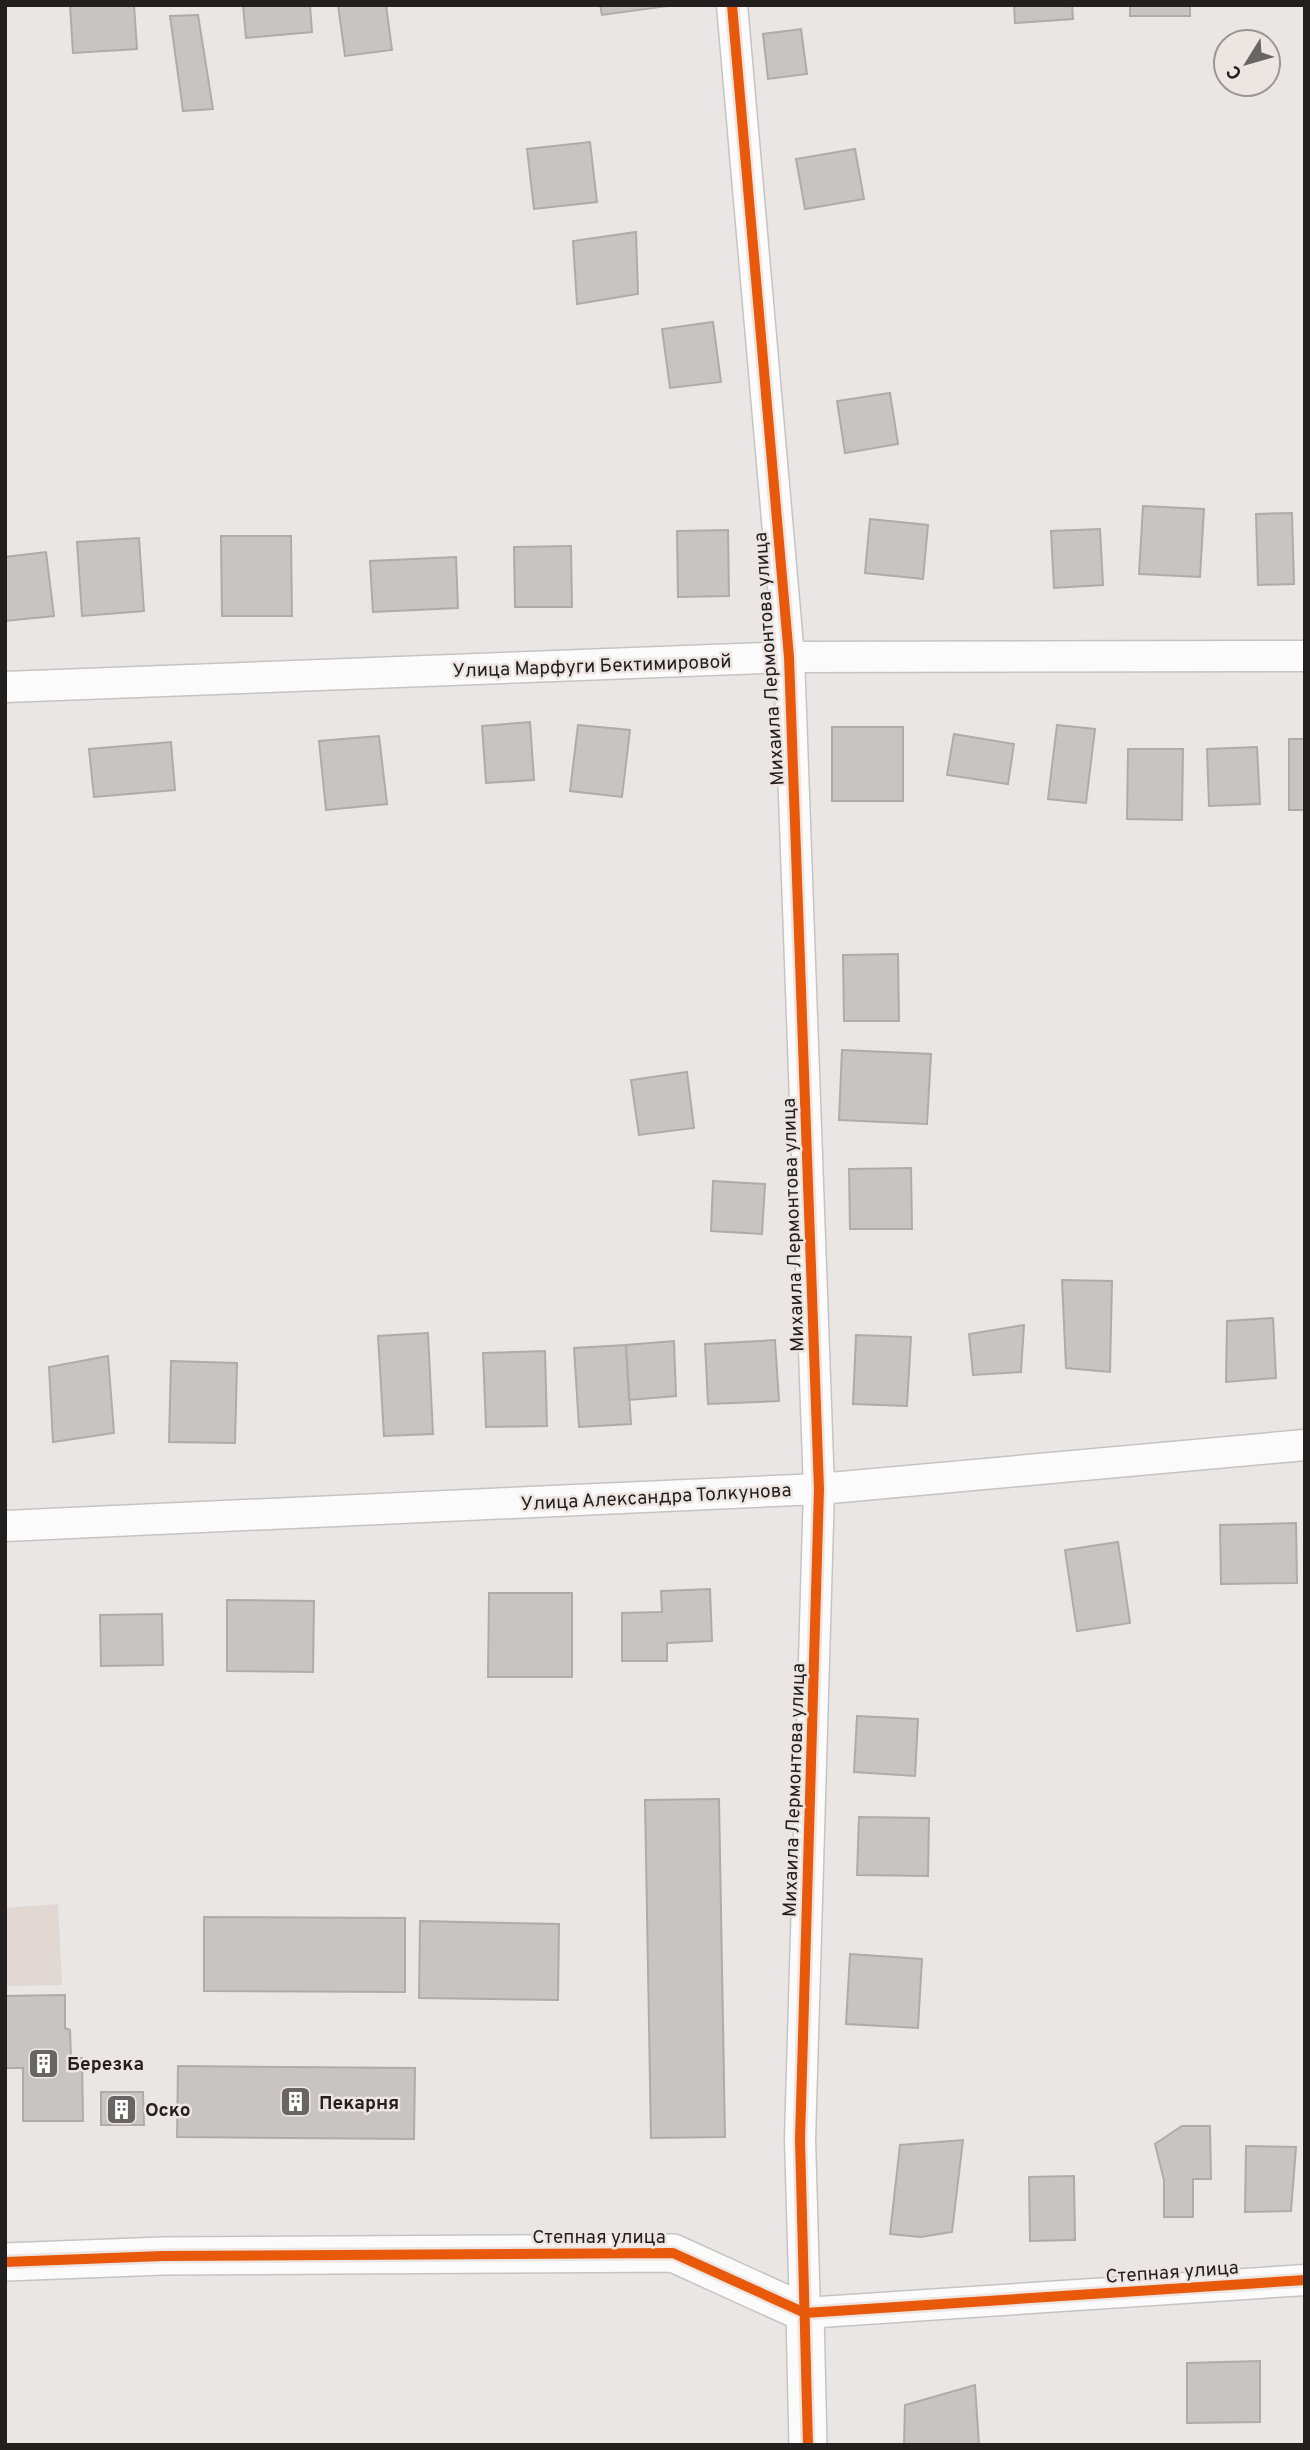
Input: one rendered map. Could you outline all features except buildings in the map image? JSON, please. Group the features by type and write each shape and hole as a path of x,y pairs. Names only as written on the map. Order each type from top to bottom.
{"street":[{"name":"Михаила Лермонтова улица","path":"733,5 789,657 819,1489 800,2139 808,2445"},
{"name":"Улица Марфуги Бектимировой","path":"5,687 789,657 1305,656"},
{"name":"Улица Александра Толкунова","path":"5,1526 819,1489 1305,1445"},
{"name":"Степная улица","path":"5,2262 163,2256 673,2253 805,2313 1305,2280"}],"shaded area":[{"path":"58,1904 62,1985 5,1986 5,1908"}],"cycle path":[{"path":"732,5 789,657 819,1489 800,2139 808,2445"},
{"path":"5,2262 163,2256 673,2253 805,2313 1305,2280"}],"place":[{"name":"Березка","path":"44,2063"},
{"name":"Пекарня","path":"296,2102"},
{"name":"Оско","path":"122,2109"}]}
